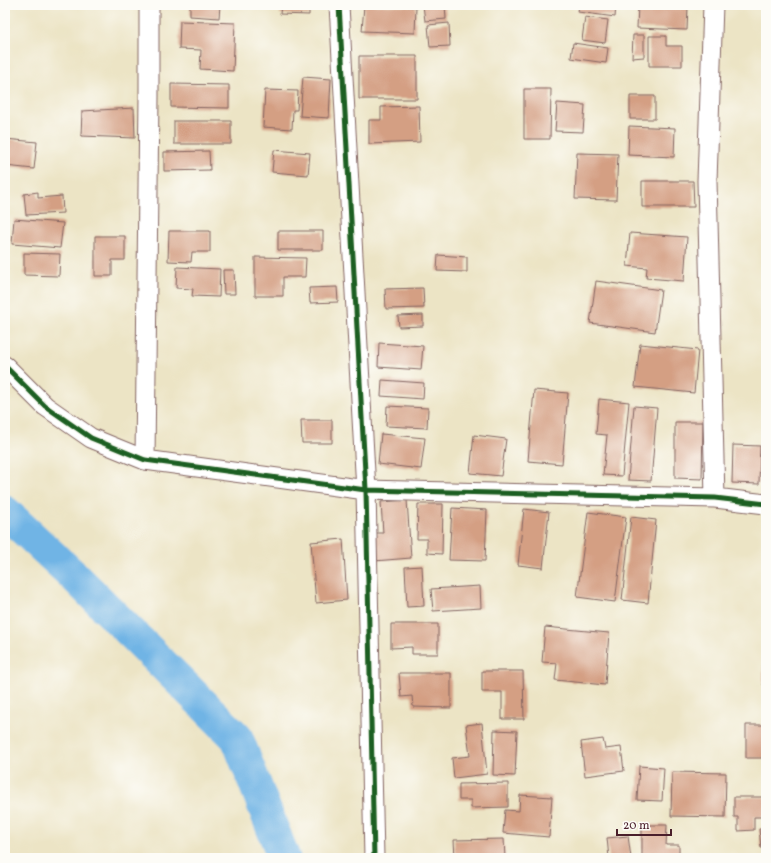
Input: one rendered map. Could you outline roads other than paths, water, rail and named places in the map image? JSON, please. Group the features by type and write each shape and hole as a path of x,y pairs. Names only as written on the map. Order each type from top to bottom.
{"street":[{"path":"145,460 149,5"},
{"path":"339,5 366,490 374,858"},
{"path":"712,5 707,181 714,498"},
{"path":"5,366 45,406 91,438 145,460 366,490 714,498 766,504"}],"waterway":[{"path":"5,512 76,578 237,738 284,858"}]}
